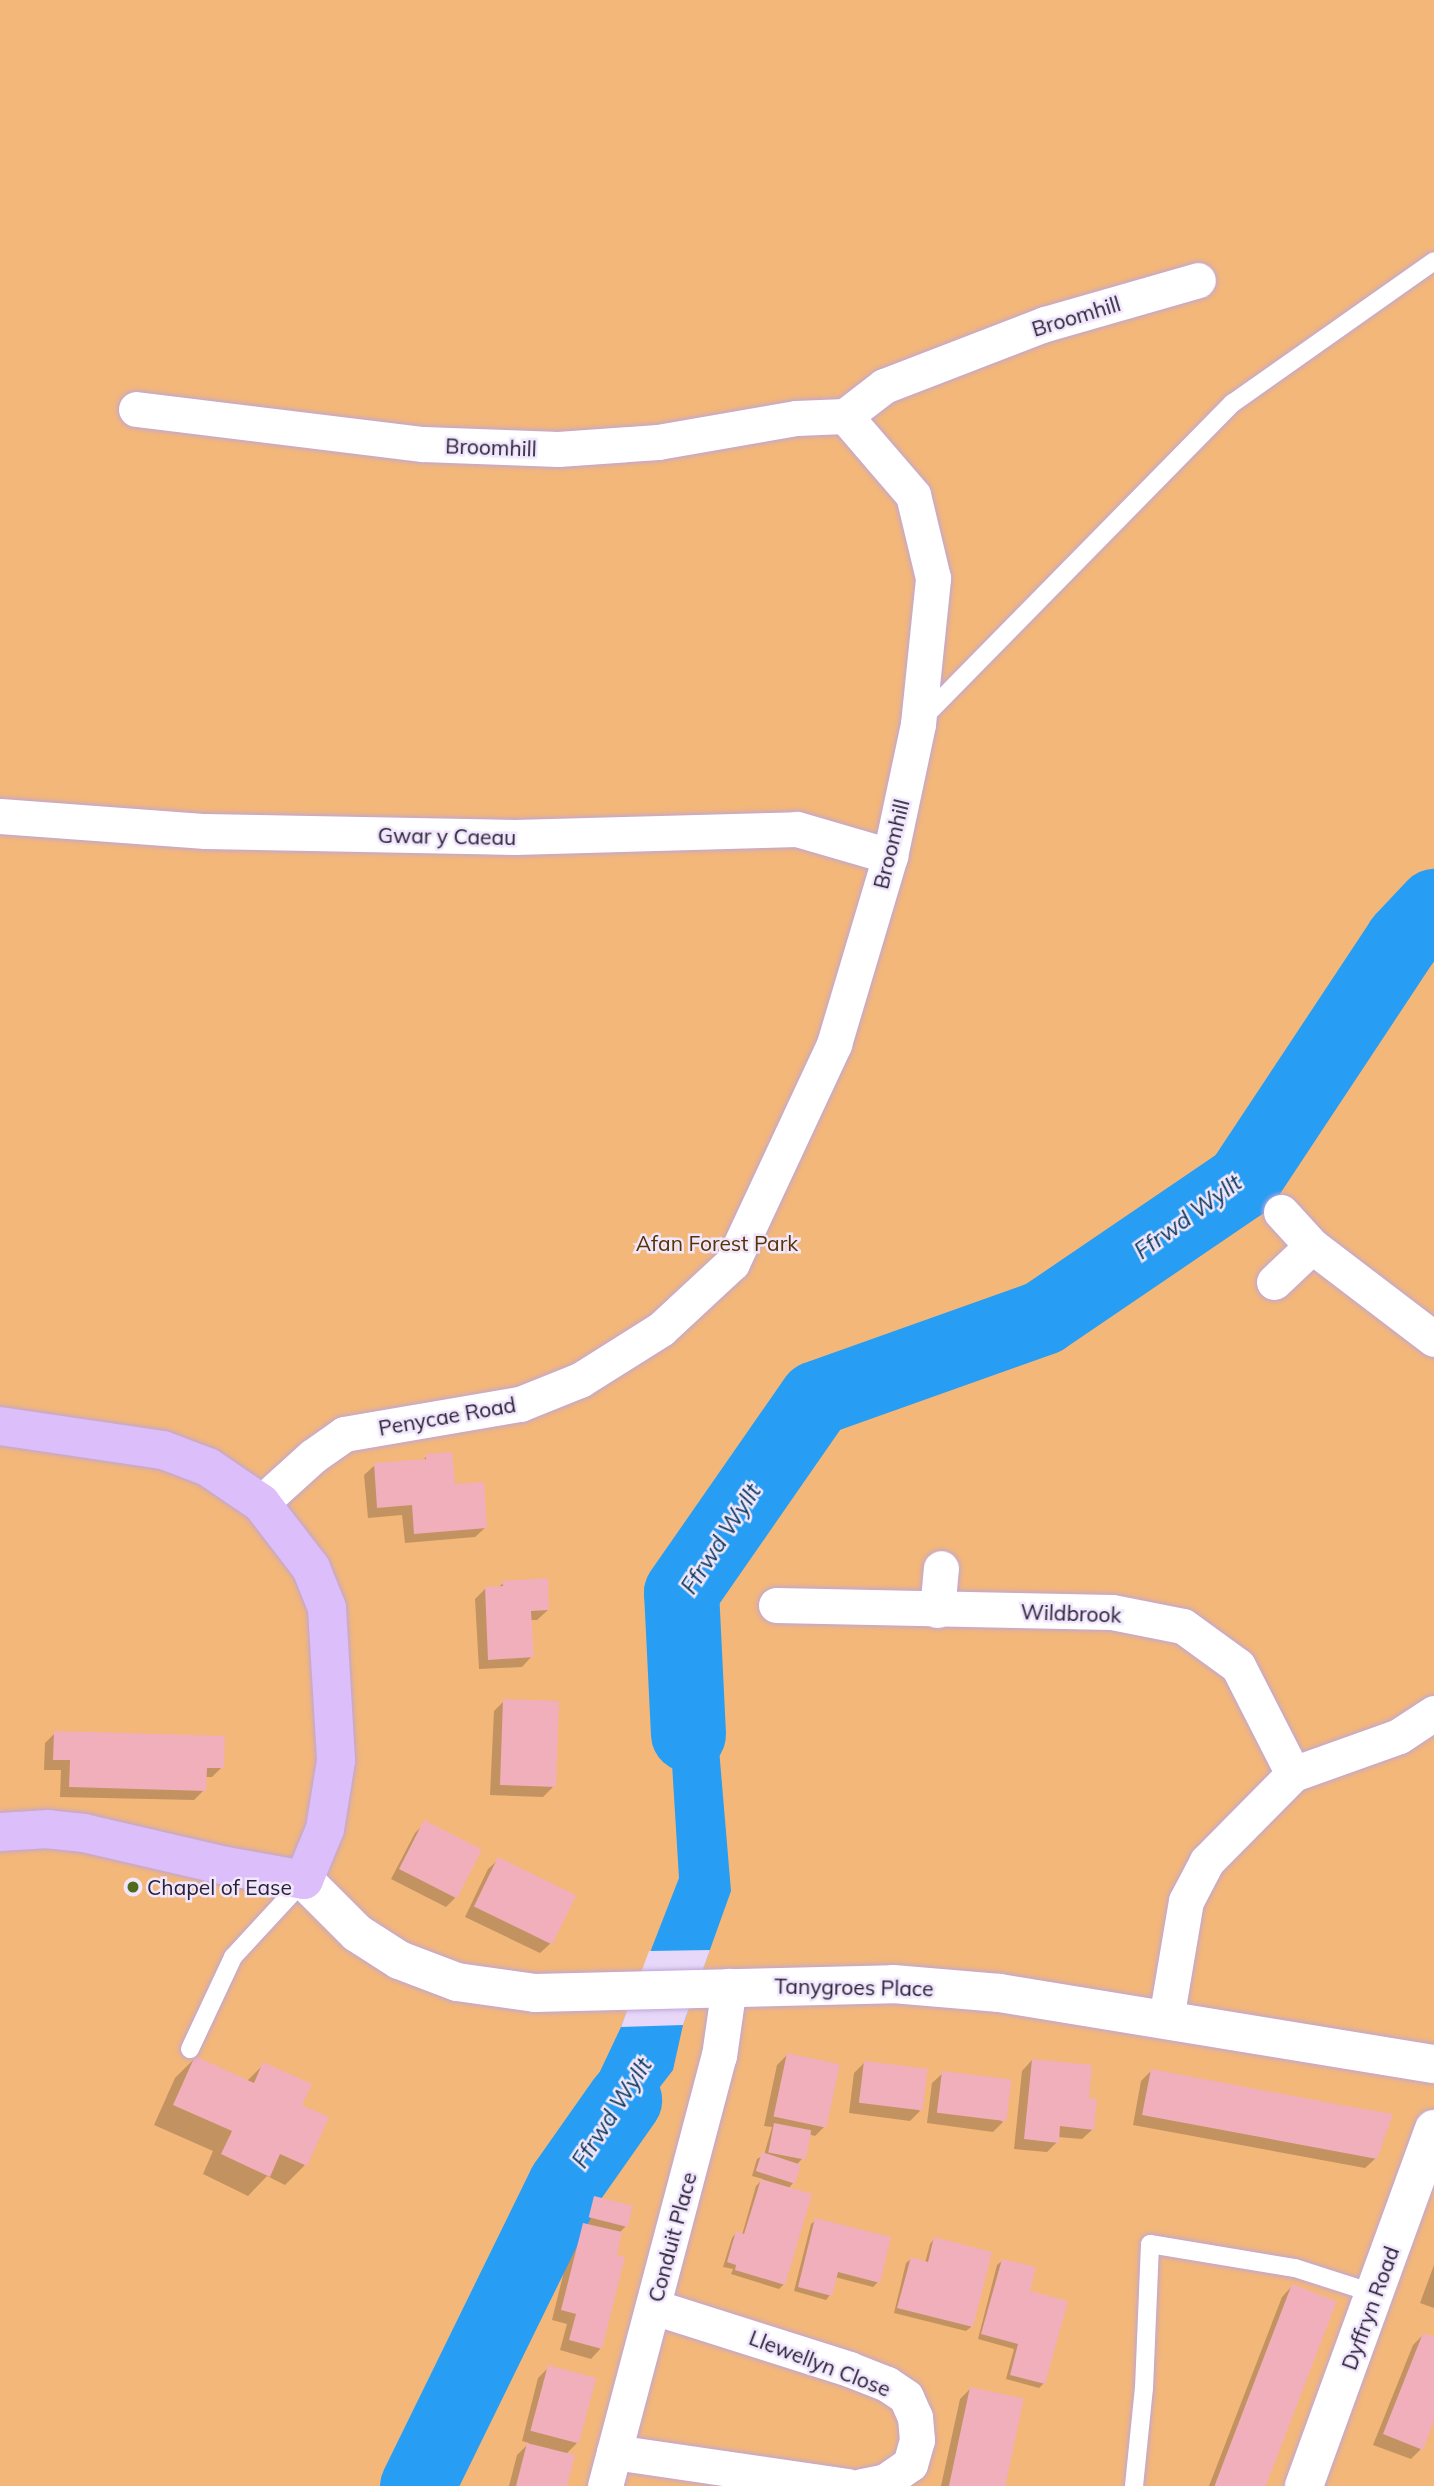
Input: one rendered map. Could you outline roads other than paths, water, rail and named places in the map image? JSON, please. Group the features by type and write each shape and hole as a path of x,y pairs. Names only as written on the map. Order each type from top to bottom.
{"main road":[{"path":"0,1426 163,1450 208,1467 261,1503 311,1568 327,1608 336,1761 325,1829 304,1880 226,1866 84,1833 48,1829 0,1832"}],"street":[{"name":"Broomhill","path":"136,409 423,444 558,449 658,442 796,418 845,416 884,386 1045,324 1198,280"},
{"name":"Broomhill","path":"834,1044 890,856 918,724 933,578 913,495 845,416"},
{"name":"Gwar y Caeau","path":"0,816 205,831 515,837 797,830 890,856"},
{"name":"Penycae Road","path":"261,1503 313,1456 344,1434 520,1404 580,1380 661,1329 733,1263 834,1044"},
{"path":"1281,1212 1312,1246 1434,1339"},
{"path":"1274,1282 1312,1246"},
{"path":"937,1609 941,1568"},
{"name":"Wildbrook","path":"776,1605 1112,1612 1183,1626 1238,1666 1293,1774"},
{"path":"1166,2019 1186,1900 1207,1861 1293,1774 1399,1736 1434,1713"},
{"name":"Tanygroes Place","path":"304,1880 357,1933 399,1960 457,1982 535,1993 893,1984 1000,1993 1434,2064"},
{"name":"Conduit Place","path":"605,2486 719,2056 713,1988"},
{"name":"Dyffryn Road","path":"1304,2486 1434,2129"},
{"name":"Llewellyn Close","path":"654,2307 849,2370 887,2384 906,2397 915,2417 917,2440 910,2464 887,2482 862,2486"},
{"path":"614,2452 848,2486"}],"lane":[{"path":"918,724 1233,403 1434,261"},
{"path":"190,2049 233,1957 304,1880"},
{"path":"1134,2486 1144,2388 1150,2244 1295,2268 1376,2294"}],"water":[{"path":"709,1630 731,1891 683,2025 673,2070 578,2193 545,2168 595,2082 621,2027 679,1878 664,1633"}],"waterway":[{"name":"Ffrwd Wyllt","path":"688,1734 681,1592 816,1398 1043,1317 1242,1182 1402,940 1434,906"},
{"name":"Ffrwd Wyllt","path":"417,2486 565,2184 624,2100"}],"place":[{"name":"Chapel of Ease","path":"133,1887"}],"park label":[{"name":"Afan Forest Park","path":"717,1243"}]}
